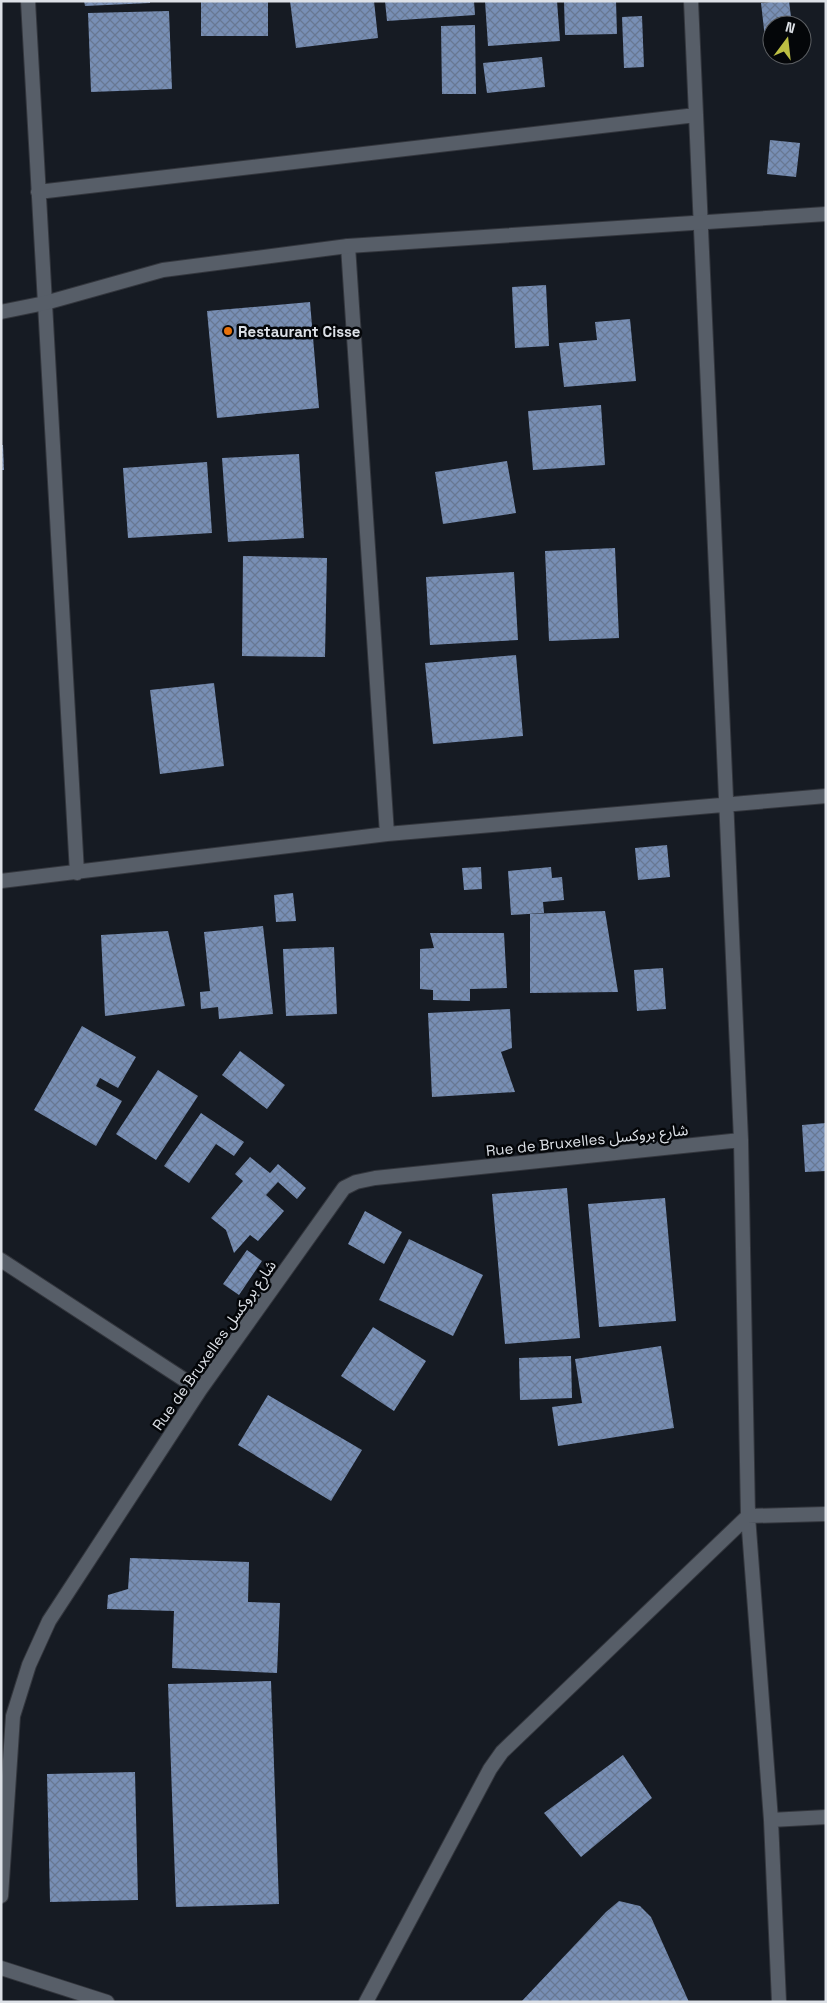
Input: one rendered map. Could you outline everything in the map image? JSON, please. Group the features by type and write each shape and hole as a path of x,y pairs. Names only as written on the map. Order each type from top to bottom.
{"street":[{"path":"28,1 77,873"},
{"path":"691,1 741,1140 748,1516 771,1820 779,2002"},
{"path":"38,192 696,115"},
{"path":"1,312 44,303 163,270 348,246 826,214"},
{"path":"348,246 387,834"},
{"path":"1,881 387,834 826,796"},
{"name":"Rue de Bruxelles شارع بروكسل","path":"1,1896 5,1782 13,1716 29,1665 49,1621 200,1390 344,1188 356,1182 375,1178 741,1140"},
{"path":"1,1260 200,1390"},
{"path":"366,2002 490,1769 502,1752 748,1516 826,1514"},
{"path":"771,1820 826,1817"},
{"path":"1,1968 107,2002"}],"building":[{"path":"84,1 150,1 150,3 85,6"},
{"path":"201,1 268,1 268,36 201,36"},
{"path":"290,1 374,1 378,38 296,48"},
{"path":"385,1 474,1 475,15 387,21"},
{"path":"485,1 557,1 560,41 488,46"},
{"path":"564,1 616,1 617,34 565,35"},
{"path":"789,1 791,15 762,15 761,3"},
{"path":"169,11 172,89 91,92 88,13"},
{"path":"642,16 644,67 624,68 622,17"},
{"path":"475,25 476,94 442,94 441,26"},
{"path":"542,57 545,87 487,93 483,63"},
{"path":"770,140 800,143 796,177 767,174"},
{"path":"546,285 549,346 515,348 512,287"},
{"path":"310,302 319,408 217,418 207,311"},
{"path":"630,319 636,381 564,387 559,343 597,340 595,322"},
{"path":"601,405 605,465 533,470 528,411"},
{"path":"1,445 3,445 4,470 1,470"},
{"path":"299,454 304,538 228,542 222,458"},
{"path":"507,461 516,513 443,524 435,472"},
{"path":"207,462 212,533 128,538 123,468"},
{"path":"615,548 619,638 549,641 545,551"},
{"path":"243,556 327,558 325,657 242,656"},
{"path":"514,572 518,640 430,645 426,577"},
{"path":"516,655 523,736 433,744 425,663"},
{"path":"214,683 224,766 160,774 150,690"},
{"path":"667,845 670,877 638,880 635,848"},
{"path":"481,867 482,889 464,890 462,868"},
{"path":"551,867 552,878 562,877 564,900 543,902 544,913 511,915 508,871"},
{"path":"293,893 296,921 276,922 274,895"},
{"path":"605,911 618,992 530,993 530,914"},
{"path":"263,926 273,1014 219,1019 218,1007 201,1009 200,992 210,991 204,932"},
{"path":"168,931 185,1006 105,1016 101,935"},
{"path":"430,933 504,933 507,988 470,989 470,1001 433,1000 433,990 420,989 420,949 434,948"},
{"path":"334,947 337,1014 286,1016 283,949"},
{"path":"663,968 666,1009 637,1011 634,970"},
{"path":"510,1009 512,1048 501,1052 515,1092 432,1097 428,1013"},
{"path":"82,1026 136,1057 118,1088 100,1078 96,1086 122,1101 96,1146 34,1110"},
{"path":"240,1051 285,1085 267,1109 222,1075"},
{"path":"158,1070 198,1096 156,1160 116,1134"},
{"path":"201,1113 244,1142 234,1156 216,1144 189,1183 164,1166"},
{"path":"826,1123 826,1171 805,1172 802,1125"},
{"path":"250,1157 270,1173 278,1164 306,1188 297,1199 278,1182 266,1195 284,1211 258,1241 250,1235 234,1253 226,1230 211,1218 243,1181 235,1174"},
{"path":"567,1188 580,1338 505,1344 492,1194"},
{"path":"665,1198 676,1321 599,1327 588,1204"},
{"path":"365,1211 402,1232 384,1264 348,1244"},
{"path":"409,1239 483,1275 453,1336 379,1300"},
{"path":"247,1250 262,1261 239,1295 223,1284"},
{"path":"373,1327 426,1361 394,1411 341,1376"},
{"path":"661,1346 674,1428 558,1446 552,1407 582,1403 575,1359"},
{"path":"571,1356 572,1398 520,1400 519,1358"},
{"path":"268,1395 362,1450 331,1501 238,1445"},
{"path":"130,1558 249,1562 248,1602 280,1603 277,1673 172,1668 174,1611 107,1609 108,1595 128,1589"},
{"path":"271,1681 279,1904 176,1907 168,1684"},
{"path":"623,1755 652,1798 581,1857 544,1813"},
{"path":"135,1772 138,1900 50,1902 47,1774"},
{"path":"619,1901 640,1906 651,1917 689,2002 521,2002 606,1912"}],"place":[{"name":"Restaurant Cisse","path":"228,331"}]}
